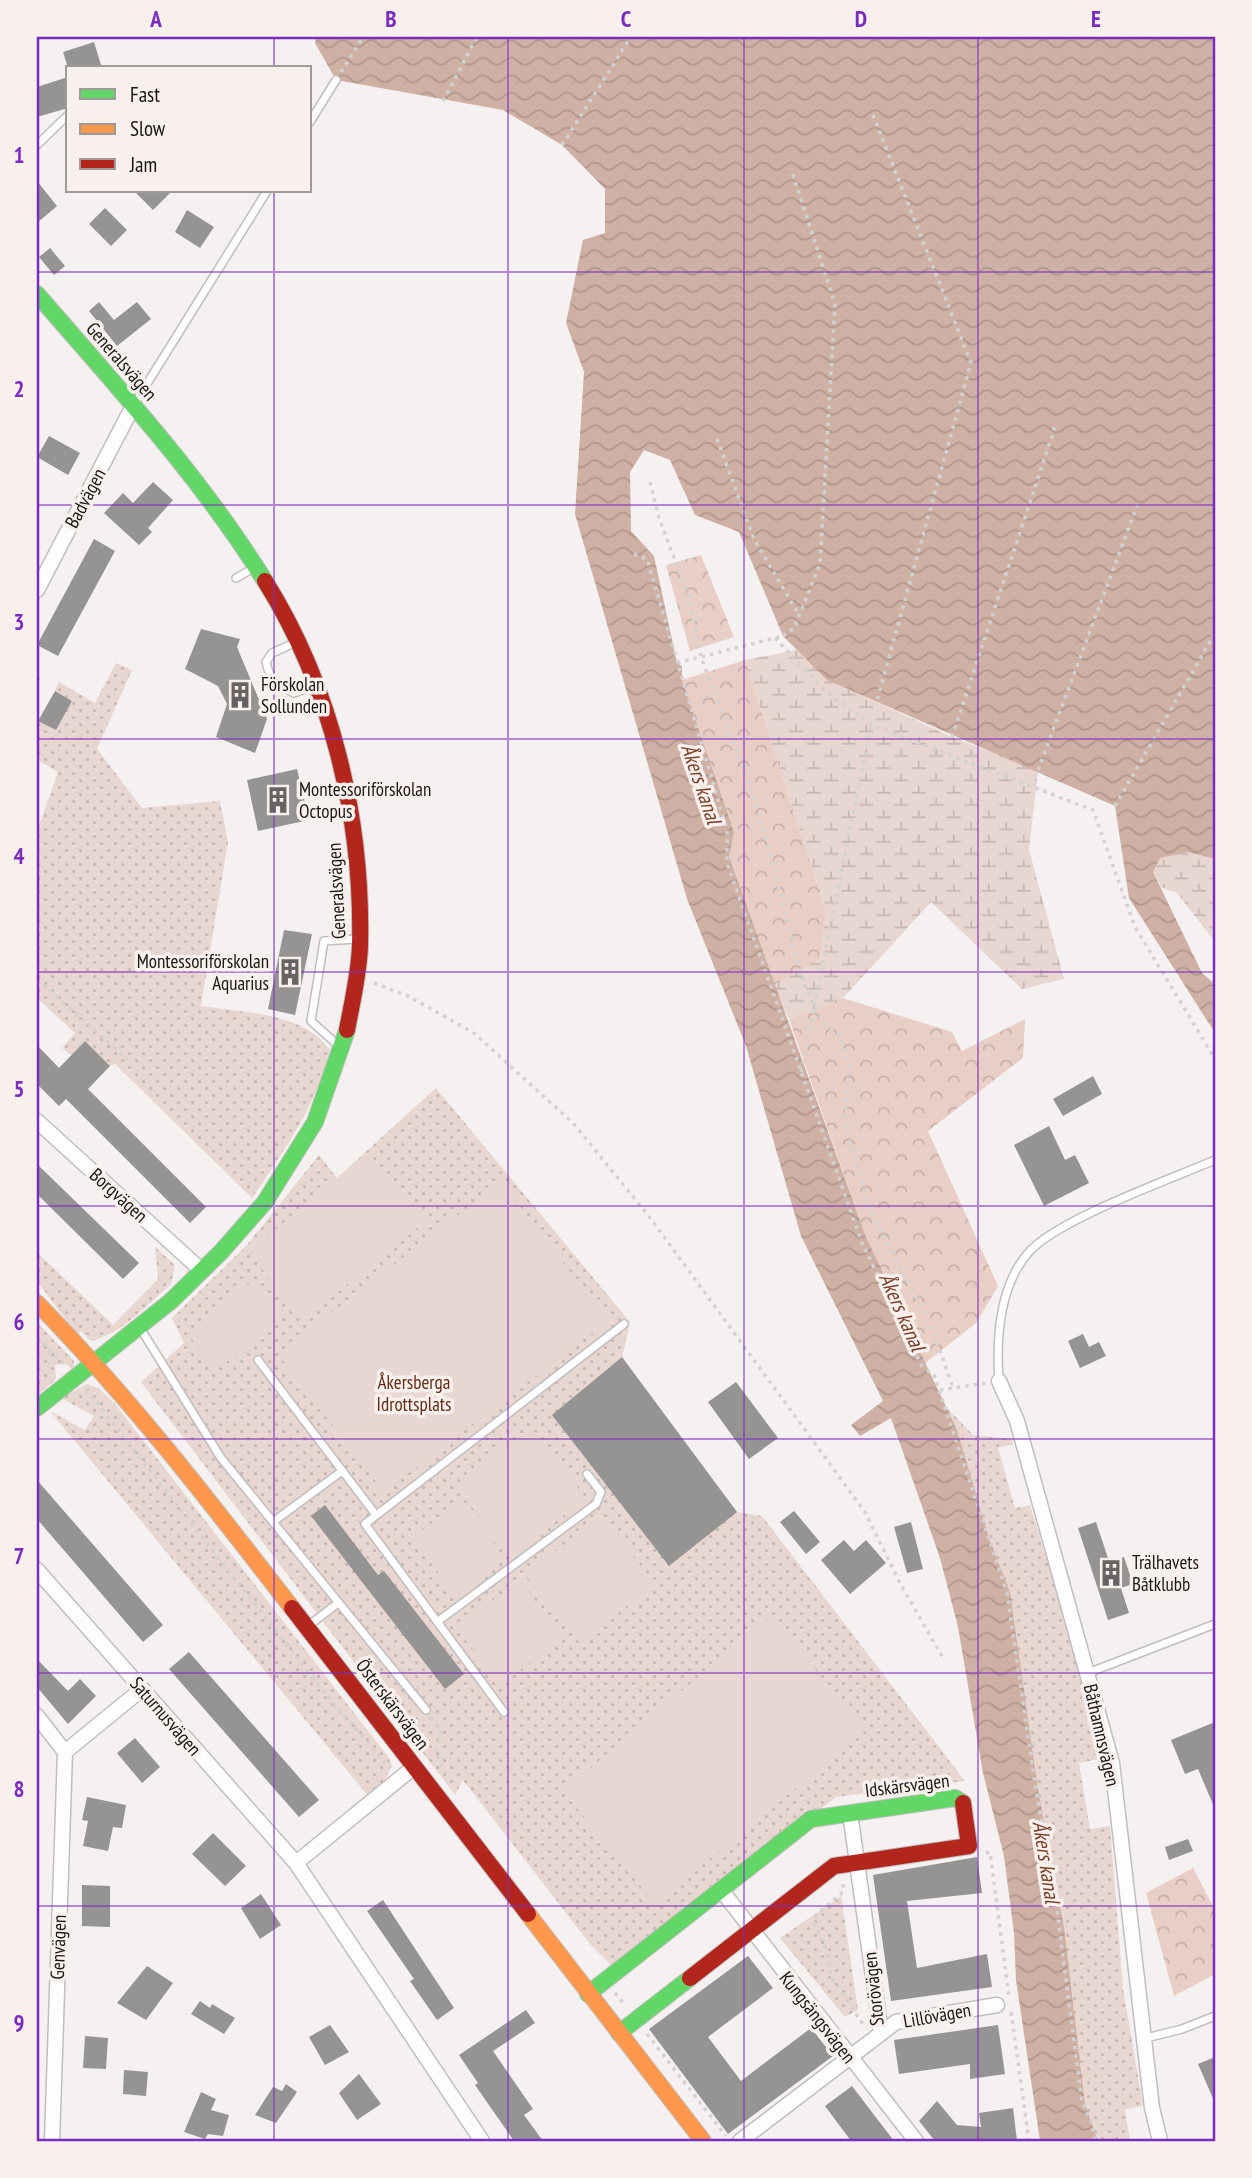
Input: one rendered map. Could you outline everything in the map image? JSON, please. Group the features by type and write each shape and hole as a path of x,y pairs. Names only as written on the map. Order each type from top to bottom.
{"street":[{"name":"Generalsvägen","path":"37,294 226,519 257,567 298,642 338,750 350,801 358,859 360,939 360,978 343,1050 314,1124 290,1166 238,1233 201,1270 140,1327 74,1374 37,1408"},
{"name":"Badvägen","path":"37,590 133,406"},
{"name":"Borgvägen","path":"37,1121 201,1270"},
{"name":"Österskärsvägen","path":"37,1303 94,1362 188,1473 703,2141"},
{"name":"Båthamnsvägen","path":"999,1381 1017,1421 1112,1763 1146,2038 1152,2108 1160,2141"},
{"name":"Saturnusvägen","path":"37,1570 296,1863 482,2141"},
{"path":"37,1716 65,1752 142,1689"},
{"name":"Genvägen","path":"52,2141 65,1752"},
{"path":"296,1863 414,1767"},
{"name":"Idskärsvägen","path":"589,1994 811,1819 955,1798 963,1801 969,1846 857,1869 834,1866 619,2032"},
{"name":"Storövägen","path":"740,2141 877,2036 850,1813"},
{"name":"Kungsängsvägen","path":"722,1891 916,2141"},
{"name":"Lillövägen","path":"877,2036 896,2022 997,2006"}],"lane":[{"path":"312,119 336,80"},
{"path":"37,145 66,117"},
{"path":"133,406 266,192"},
{"path":"236,578 257,567"},
{"path":"298,642 272,653 266,662 267,670 279,686 294,693 316,685"},
{"path":"343,1050 311,1021 324,940 360,939"},
{"path":"999,1381 1001,1313 1013,1276 1028,1252 1069,1225 1215,1160"},
{"path":"503,1712 365,1524 624,1324"},
{"path":"140,1327 221,1458 426,1710"},
{"path":"258,1360 376,1515"},
{"path":"273,1522 342,1471"},
{"path":"438,1622 596,1504 601,1492 587,1474"},
{"path":"308,1626 338,1602"},
{"path":"1088,1673 1215,1624"},
{"path":"1146,2038 1182,2029 1215,2016"}],"path":[{"path":"336,80 363,37"},
{"path":"443,101 477,37"},
{"path":"562,145 629,40"},
{"path":"873,115 971,363 877,704"},
{"path":"677,663 783,636 794,628 820,565 835,304 791,169"},
{"path":"952,737 1055,427"},
{"path":"716,439 754,539 799,615"},
{"path":"650,482 659,518 689,597 701,657 756,802 804,985 814,1010 841,1037 849,1067 844,1121 871,1212 931,1325 953,1388"},
{"path":"1038,770 1138,503"},
{"path":"634,554 647,559 727,830 727,863 862,1243 922,1366 934,1375 1007,1593 1036,1791 1054,1888 1082,2102 1091,2122 1095,2141"},
{"path":"1115,806 1215,633"},
{"path":"775,638 824,690 871,725 1093,810 1135,928 1213,1049 1215,1059"},
{"path":"801,1072 871,725"},
{"path":"360,978 408,996 474,1033 573,1123 648,1215 865,1512 901,1585 943,1658"},
{"path":"37,979 128,1060"},
{"path":"37,1337 74,1374 328,1697 399,1779"},
{"path":"940,1390 999,1381"},
{"path":"426,1710 441,1731 436,1752 445,1774"},
{"path":"978,1854 990,1852"},
{"path":"857,1869 842,1877 843,1892 816,1915 814,1921 828,1955 831,1976 877,2036"},
{"path":"606,1980 730,2141"}],"green space":[{"path":"701,555 734,637 690,651 666,565"},
{"path":"797,650 828,680 952,737 1038,770 1029,850 1064,979 1022,989 931,902 843,998 789,1019 774,985 819,959 826,912 745,660"},
{"path":"745,660 826,912 820,959 774,985 729,857 734,832 682,680"},
{"path":"116,663 132,670 97,749 142,808 220,801 228,842 201,1006 289,1021 318,1037 330,1050 308,1109 252,1198 115,1064 110,1066 85,1041 71,1055 62,1048 75,1033 37,998 37,831 58,772 37,760 37,720 56,730 72,701 55,691 59,682 95,703"},
{"path":"1215,813 1215,942 1177,893 1161,887 1153,872 1171,815"},
{"path":"843,998 952,1032 962,1051 1025,1019 1023,1058 928,1131 998,1286 976,1323 924,1364 866,1237 789,1019"},
{"name":"Åkersberga Idrottsplats","path":"436,1088 630,1322 622,1358 737,1512 762,1516 965,1781 836,1797 615,1969 590,1944 463,1780 455,1795 141,1382 184,1343 172,1318 246,1246 319,1155 337,1178"},
{"path":"368,1152 426,1221 302,1321 249,1252"},
{"path":"501,1182 608,1321 384,1492 278,1354"},
{"path":"155,1247 175,1265 171,1284 124,1325 91,1341 81,1331 77,1335 37,1281 37,1252 113,1325 158,1279"},
{"path":"254,1280 283,1318 216,1370 187,1333"},
{"path":"37,1322 74,1361 74,1368 72,1370 67,1364 55,1365 56,1379 37,1396"},
{"path":"87,1384 98,1388 115,1404 389,1758 392,1766 383,1784 369,1797 50,1411 85,1430 94,1416 61,1398"},
{"path":"945,1406 973,1435 1012,1439 1013,1444 998,1448 1015,1508 1030,1505 1070,1634 1099,1759 1079,1763 1090,1829 1110,1826 1123,1988 1143,2106 1125,2109 1130,2141 1098,2141 1085,2104 1064,1927 1038,1789 1010,1592 990,1541 957,1430"},
{"path":"531,1427 586,1498 511,1556 455,1486"},
{"path":"462,1501 505,1558 456,1596 412,1538"},
{"path":"601,1516 656,1585 579,1642 525,1574"},
{"path":"520,1580 563,1638 500,1685 456,1627"},
{"path":"772,1615 865,1731 655,1904 563,1791"},
{"path":"1193,1868 1215,1910 1215,1974 1174,1996 1146,1893"},
{"path":"841,1896 858,2010 845,2017 780,1938"}],"water":[{"name":"Åkers kanal","path":"316,37 1215,37 1215,859 1188,852 1160,858 1153,872 1202,973 1215,984 1215,1033 1129,898 1115,806 827,680 783,636 739,532 695,515 670,460 644,450 630,472 631,531 654,556 677,663 682,666 682,680 734,832 729,857 866,1237 957,1430 990,1541 1010,1592 1038,1789 1064,1927 1085,2104 1098,2141 1040,2141 1016,1980 1014,1933 1004,1856 983,1773 958,1627 940,1558 891,1418 860,1436 851,1425 883,1401 801,1236 746,1046 687,899 575,514 584,372 566,323 583,240 605,233 605,189 562,145 503,110 336,80 315,43"}],"building":[{"path":"94,42 101,66 67,66 63,52"},
{"path":"66,78 66,109 37,117 37,87"},
{"path":"37,181 57,206 37,223"},
{"path":"135,192 171,192 153,210"},
{"path":"105,208 127,230 111,246 89,224"},
{"path":"187,210 214,227 200,248 175,232"},
{"path":"50,248 65,266 54,275 39,257"},
{"path":"99,302 114,320 137,302 151,319 117,346 89,311"},
{"path":"49,436 80,453 68,475 37,457"},
{"path":"153,482 173,500 148,528 152,532 139,545 104,513 123,493 133,503"},
{"path":"94,539 115,551 58,656 37,645"},
{"name":"Förskolan Sollunden","path":"201,629 240,639 237,647 267,719 255,753 216,737 227,704 218,686 185,669"},
{"path":"55,691 72,701 56,730 38,721"},
{"name":"Montessoriförskolan Octopus","path":"297,769 309,820 258,831 247,780"},
{"name":"Montessoriförskolan Aquarius","path":"284,930 312,934 295,1015 268,1009"},
{"path":"85,1041 110,1066 88,1089 206,1207 190,1223 66,1099 59,1106 37,1084 37,1045 59,1068"},
{"path":"1093,1076 1102,1094 1063,1116 1053,1099"},
{"path":"1049,1126 1065,1160 1075,1155 1089,1183 1044,1206 1014,1145"},
{"path":"37,1164 139,1263 123,1279 37,1194"},
{"path":"1083,1334 1089,1347 1099,1342 1106,1356 1080,1368 1068,1341"},
{"path":"622,1357 737,1512 669,1566 552,1415"},
{"path":"736,1382 778,1438 749,1459 708,1402"},
{"path":"37,1480 163,1625 143,1642 37,1519"},
{"path":"325,1505 378,1575 384,1571 464,1674 445,1689 311,1516"},
{"path":"794,1511 820,1542 806,1554 780,1522"},
{"path":"911,1522 923,1569 907,1573 894,1527"},
{"name":"Trälhavets Båtklubb","path":"1096,1522 1109,1561 1124,1557 1133,1584 1121,1588 1129,1613 1108,1620 1078,1528"},
{"path":"844,1540 854,1551 866,1540 886,1563 850,1594 821,1560"},
{"path":"189,1652 319,1800 299,1817 169,1669"},
{"path":"37,1659 68,1691 80,1679 96,1696 68,1724 37,1687"},
{"path":"1215,1722 1215,1809 1198,1769 1185,1774 1171,1740"},
{"path":"135,1738 160,1767 142,1783 117,1753"},
{"path":"87,1797 126,1805 122,1828 113,1827 108,1851 83,1846 88,1821 82,1820"},
{"path":"213,1833 246,1866 225,1886 192,1854"},
{"path":"1188,1839 1193,1851 1169,1860 1165,1847"},
{"path":"977,1857 982,1893 907,1901 917,1968 987,1954 992,1987 891,2001 873,1875"},
{"path":"82,1885 110,1886 110,1927 82,1926"},
{"path":"261,1894 281,1925 260,1939 241,1908"},
{"path":"383,1900 454,2008 437,2020 410,1981 414,1979 367,1911"},
{"path":"748,1956 773,1988 708,2037 741,2081 811,2028 833,2056 728,2134 649,2029"},
{"path":"147,1966 173,1983 146,2020 117,2003"},
{"path":"200,2001 210,2008 212,2004 235,2018 224,2034 191,2014"},
{"path":"526,2010 535,2023 493,2051 533,2109 524,2115 543,2141 514,2141 475,2085 478,2083 459,2055"},
{"path":"330,2025 349,2052 325,2065 309,2037"},
{"path":"998,2025 1005,2074 970,2079 970,2064 899,2074 894,2040"},
{"path":"85,2036 108,2038 106,2069 83,2068"},
{"path":"1215,2057 1215,2103 1198,2064"},
{"path":"124,2070 148,2072 146,2096 123,2094"},
{"path":"359,2074 381,2104 357,2120 339,2093"},
{"path":"286,2084 297,2092 276,2123 255,2115 273,2087 282,2091"},
{"path":"852,2086 894,2141 851,2141 825,2106"},
{"path":"201,2092 216,2099 211,2110 229,2115 223,2136 208,2134 205,2139 184,2132"},
{"path":"937,2101 957,2125 981,2127 979,2113 1013,2108 1017,2141 935,2141 919,2121"}],"traffic: fast":[{"path":"37,294 185,468 240,542 265,581"},
{"path":"37,1408 171,1301 221,1252 265,1202 315,1122 347,1030"},
{"path":"588,1994 811,1819 955,1798 963,1803"},
{"path":"619,2033 690,1978"}],"traffic: slow":[{"path":"37,1303 137,1414 292,1608"},
{"path":"528,1914 703,2141"}],"traffic: jam":[{"path":"265,581 309,665 339,756 349,803 360,899 360,946 347,1030"},
{"path":"292,1608 528,1914"},
{"path":"690,1978 834,1866 969,1846 963,1803"}],"place":[{"name":"Förskolan Sollunden","path":"240,695"},
{"name":"Montessoriförskolan Octopus","path":"278,800"},
{"name":"Montessoriförskolan Aquarius","path":"290,972"},
{"name":"Trälhavets Båtklubb","path":"1111,1573"}]}
